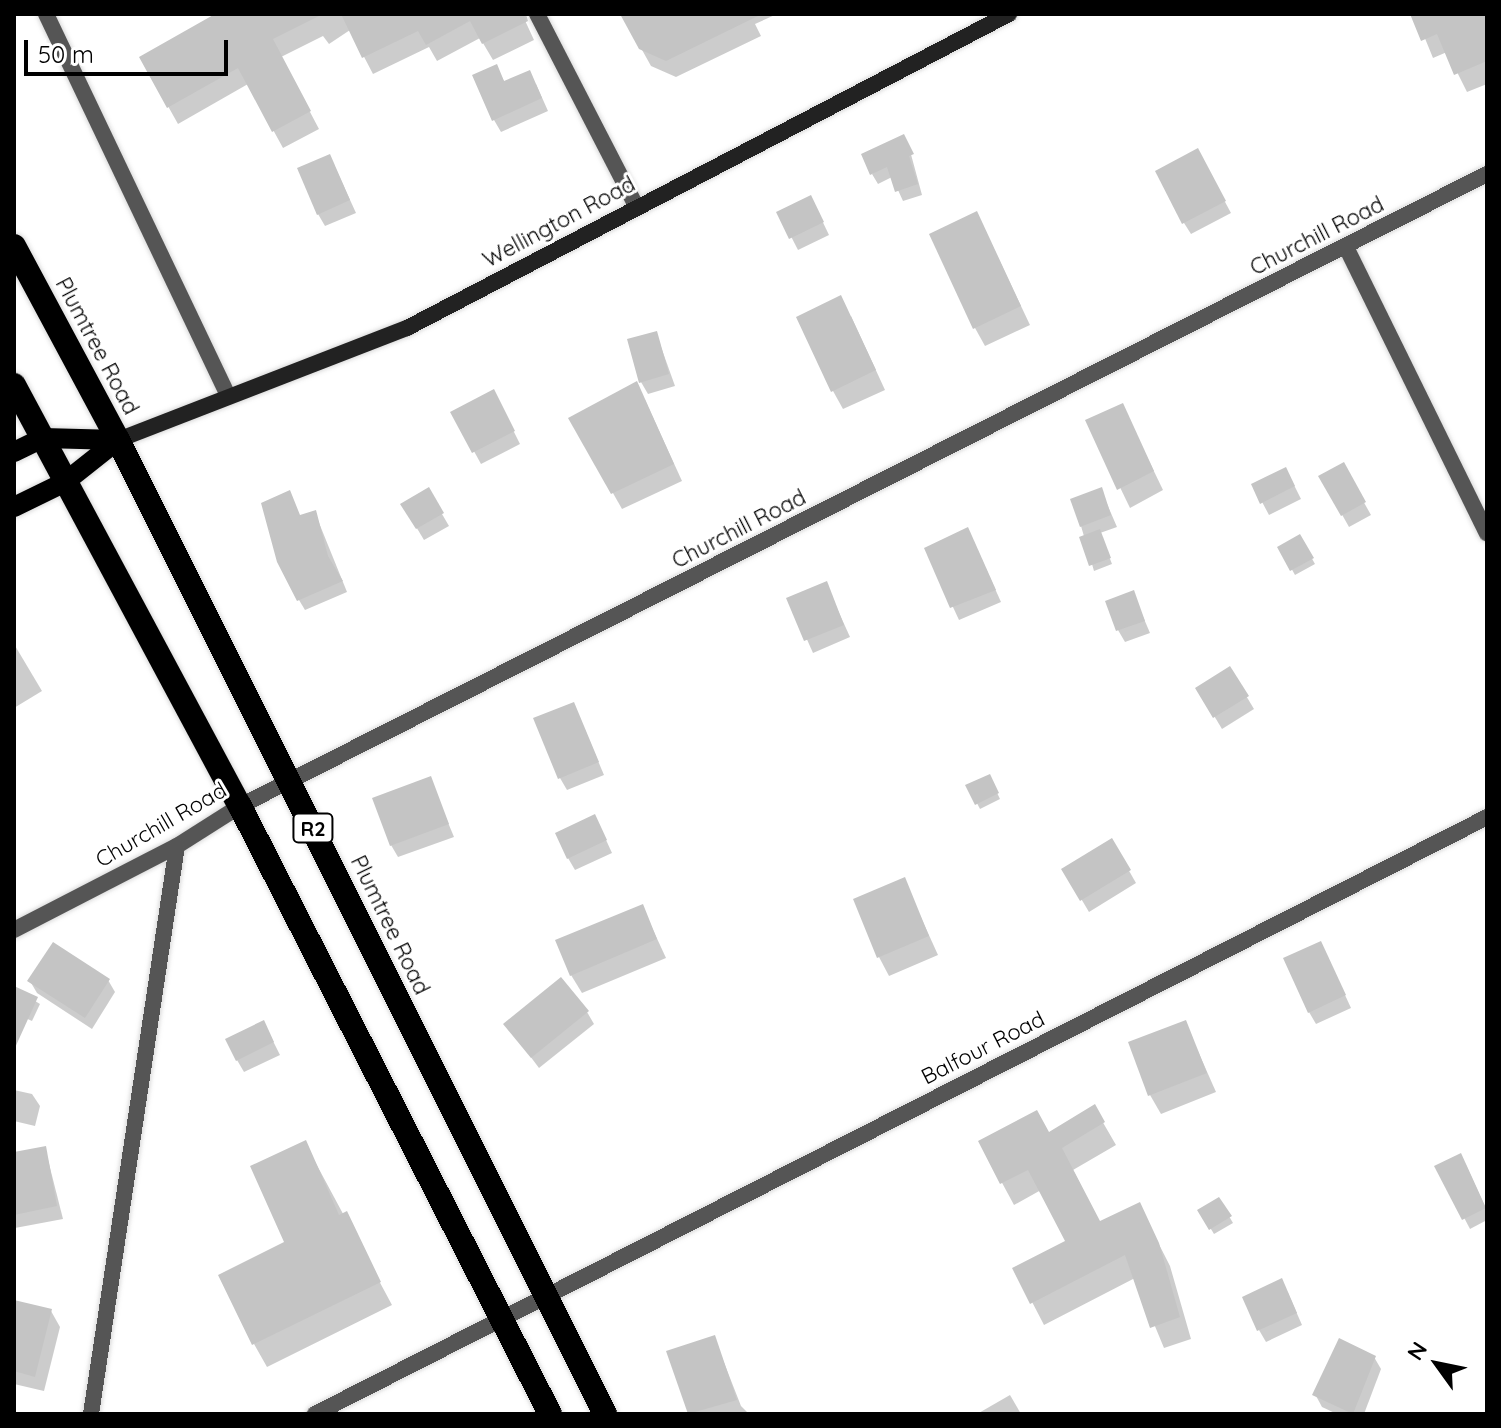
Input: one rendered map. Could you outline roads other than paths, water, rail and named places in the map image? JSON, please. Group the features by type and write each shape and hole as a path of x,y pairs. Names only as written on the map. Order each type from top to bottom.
{"highway":[{"name":"Plumtree Road","path":"14,246 118,440 605,1414"},
{"name":"R2","path":"14,385 240,806 550,1414"}],"main road":[{"name":"Wellington Road","path":"118,440 407,328 1009,14"},
{"path":"14,452 43,438 118,440"},
{"path":"14,507 65,482 118,440"}],"street":[{"path":"46,14 228,395"},
{"path":"537,14 636,206"},
{"name":"Churchill Road","path":"14,930 177,846 240,806 289,780 1487,174"},
{"path":"1346,247 1487,533"},
{"name":"Balfour Road","path":"315,1414 501,1320 543,1295 1487,817"},
{"path":"91,1414 177,846"}]}
